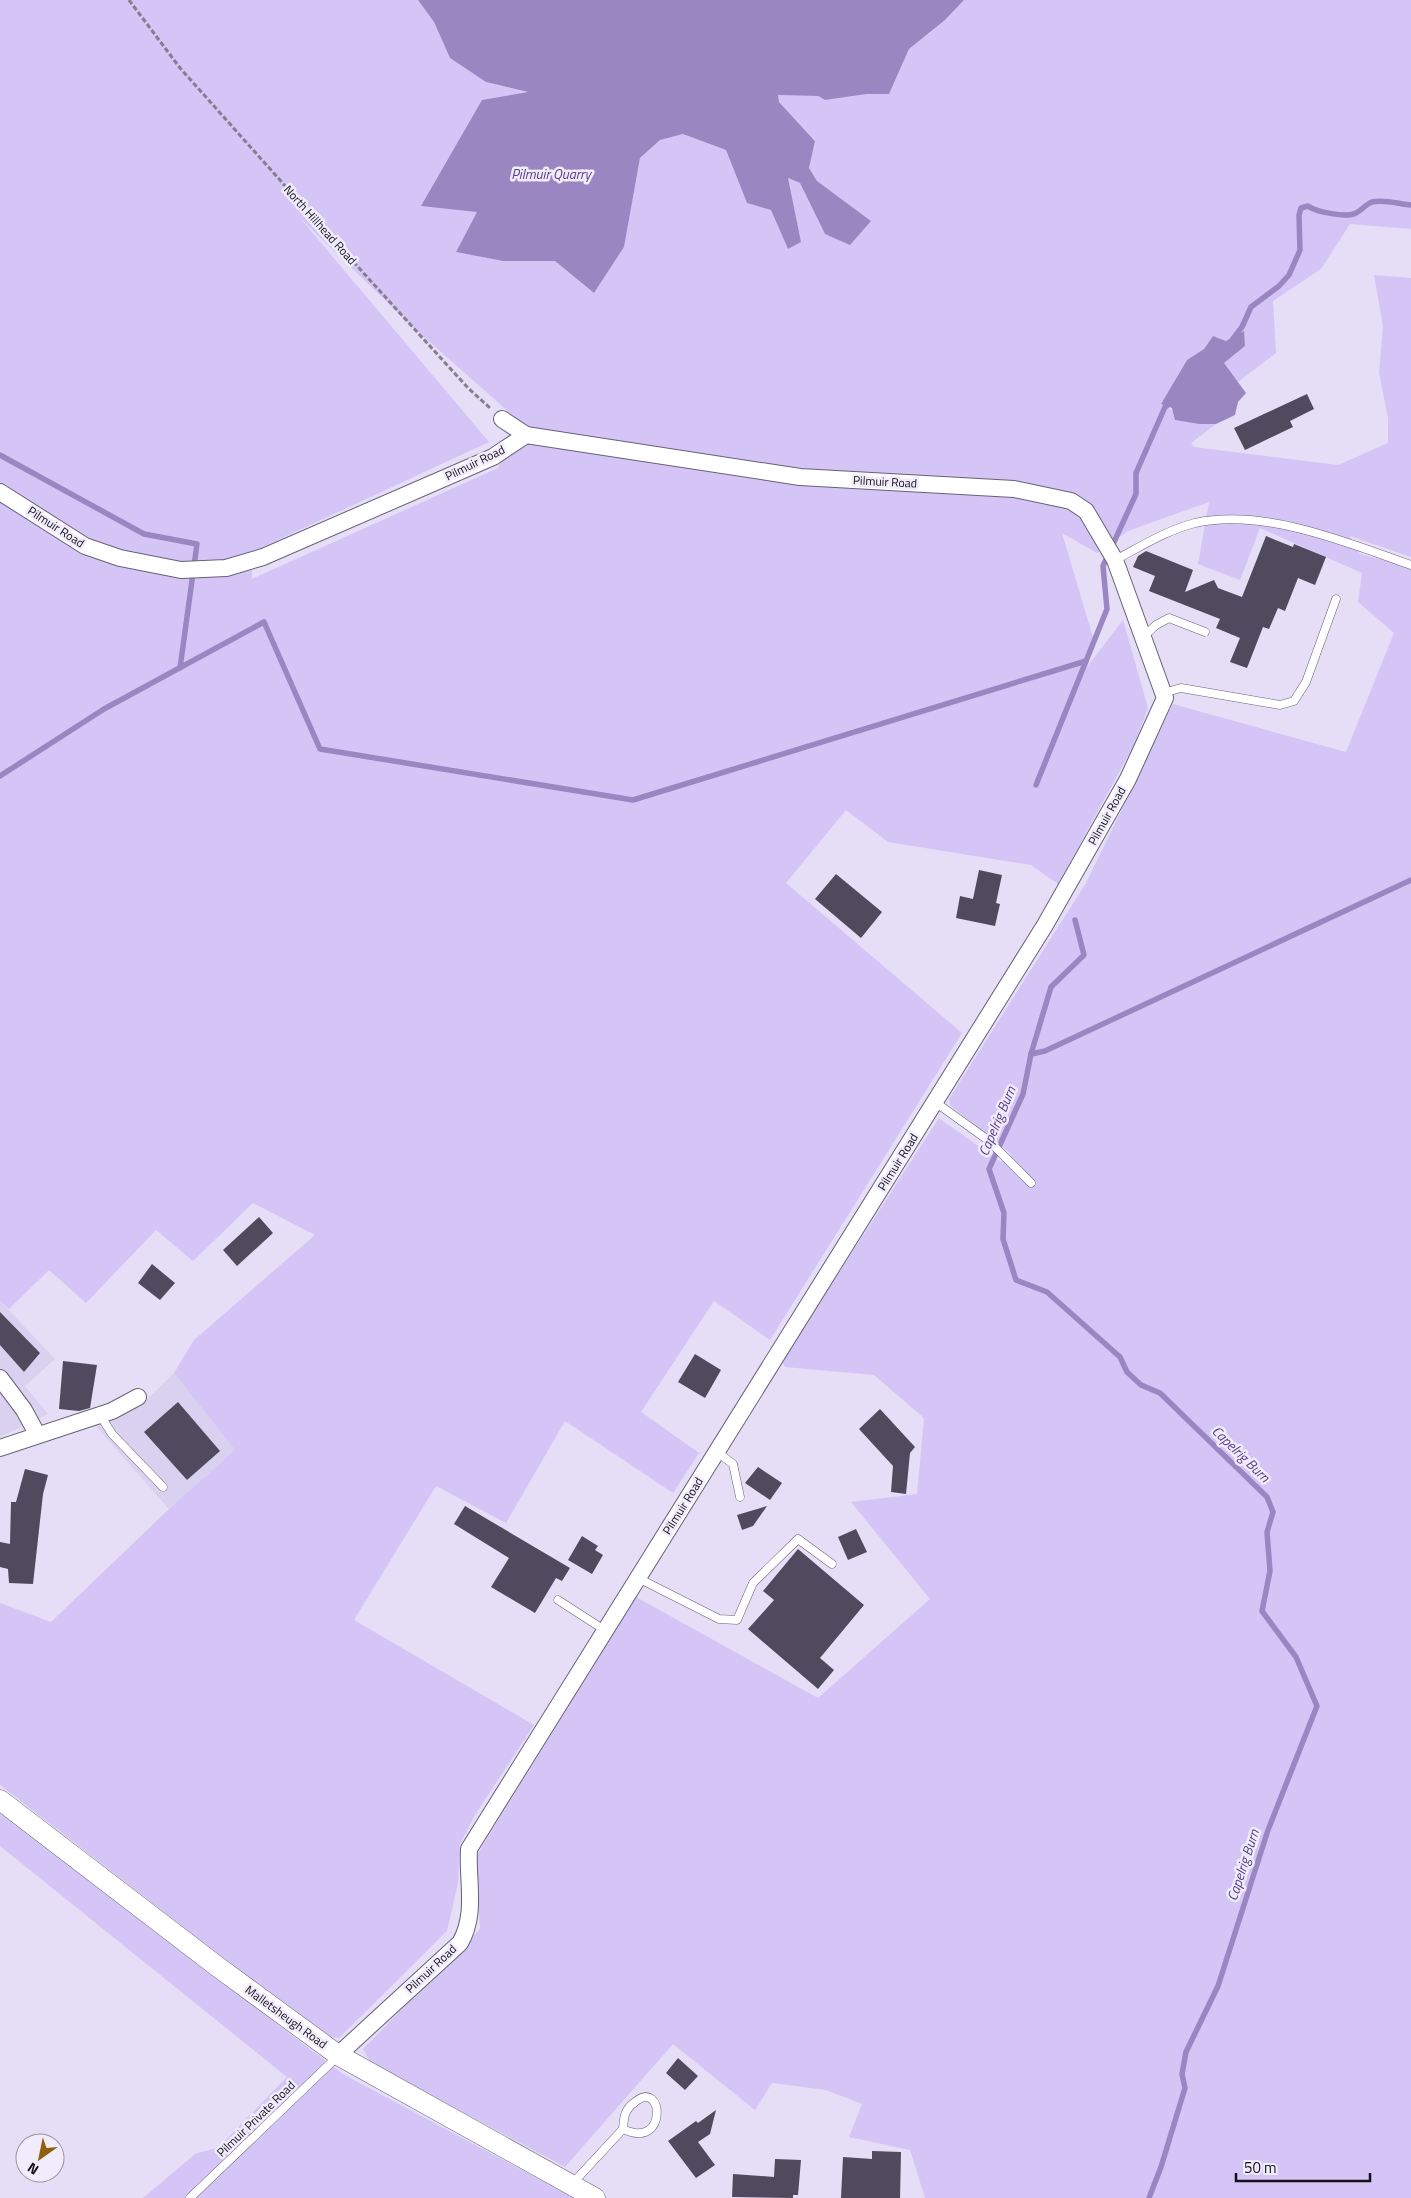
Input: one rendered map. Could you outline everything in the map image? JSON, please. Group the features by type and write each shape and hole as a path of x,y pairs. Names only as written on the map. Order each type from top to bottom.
{"street":[{"path":"502,419 526,435"},
{"name":"Pilmuir Road","path":"0,492 85,546 120,558 181,570 226,568 263,557 493,457 526,435 800,477 1014,490 1047,495 1071,501 1086,511 1115,560 1165,698 1128,779 1045,925 469,1849 468,1867 471,1901 467,1930 460,1943 338,2055"},
{"path":"0,1378 24,1410 37,1434"},
{"path":"0,1448 37,1434 112,1411 138,1397"},
{"name":"Malletsheugh Road","path":"0,1800 218,1967 338,2055 595,2198"}],"lane":[{"path":"1115,560 1176,529 1196,523 1236,521 1275,524 1338,540 1411,565"},
{"path":"1163,692 1180,688 1280,705 1294,701 1306,682 1336,599"},
{"path":"1143,637 1156,625 1169,618 1205,632"},
{"path":"935,1102 988,1140 1030,1183"},
{"path":"100,1415 112,1434 163,1487"},
{"path":"717,1452 733,1464 740,1497"},
{"path":"638,1578 719,1619 737,1620 753,1583 798,1539 832,1564"},
{"path":"558,1600 606,1631"},
{"name":"Pilmuir Private Road","path":"190,2198 338,2055"},
{"path":"571,2185 623,2129 624,2114 629,2106 642,2096 652,2098 657,2108 658,2118 653,2127 640,2134 634,2134 623,2129"}],"path":[{"name":"North Hillhead Road","path":"129,0 180,68 329,236 468,388 502,419"}],"shaded area":[{"path":"0,0 418,0 434,22 450,58 486,82 530,93 477,212 456,252 503,261 555,261 594,293 624,247 640,158 660,140 683,134 726,150 747,203 771,210 788,249 801,242 787,178 800,183 825,234 871,221 817,181 809,168 815,140 779,102 778,95 818,96 825,100 867,94 889,94 909,49 945,20 964,0 1411,0 1411,229 1350,224 1321,269 1273,301 1276,353 1238,382 1223,363 1245,346 1243,331 1226,341 1213,336 1204,349 1187,360 1161,404 1199,424 1216,424 1191,443 1194,447 1338,465 1388,443 1388,418 1379,373 1383,326 1374,275 1411,278 1411,557 1350,536 1360,554 1411,567 1411,2198 925,2198 910,2150 849,2137 862,2104 826,2090 772,2083 755,2110 673,2044 565,2167 370,2062 363,2049 480,1929 475,1858 636,1597 818,1698 930,1599 851,1502 917,1494 924,1418 874,1375 785,1367 782,1361 939,1118 1001,1162 1011,1154 950,1105 949,1099 1086,883 1173,704 1346,752 1394,633 1358,602 1362,573 1260,528 1240,580 1198,564 1209,502 1128,531 1097,553 1062,533 1094,641 1073,685 1123,620 1148,708 1134,745 1058,884 1031,865 888,842 846,810 786,883 962,1033 770,1340 714,1301 641,1412 699,1453 673,1493 565,1421 506,1523 436,1486 354,1620 534,1725 475,1815 460,1844 458,1883 447,1931 339,2038 325,2037 0,1785 0,1603 51,1622 169,1509 235,1450 174,1373 194,1340 315,1235 253,1203 193,1261 156,1230 86,1303 49,1270 9,1309 0,1301","holes":["300,218 415,329 519,421 498,468 252,579 252,552 489,442"]},
{"path":"0,1301 55,1359 25,1386 48,1414 0,1437"},
{"path":"174,1373 235,1450 169,1509 95,1425 139,1407"},
{"path":"0,1814 343,2074 574,2198 143,2198 195,2154 219,2147 287,2077 0,1846"}],"water":[{"name":"Pilmuir Quarry","path":"418,0 964,0 945,20 909,49 889,94 867,94 825,100 818,96 778,95 779,102 815,141 809,168 817,181 871,221 850,245 825,234 800,183 788,178 801,242 788,249 771,210 747,203 726,150 683,134 660,140 640,158 624,247 594,293 555,261 503,261 456,252 477,212 421,206 482,100 528,92 486,82 450,58 434,22"},
{"path":"1244,331 1245,346 1224,363 1246,393 1238,402 1235,415 1216,424 1199,424 1175,420 1172,408 1161,404 1187,360 1204,349 1213,336 1226,341"}],"building":[{"path":"1307,394 1314,409 1290,421 1293,427 1245,450 1234,428"},
{"path":"1266,536 1293,547 1294,544 1326,557 1315,585 1298,578 1285,611 1278,608 1269,629 1263,627 1247,668 1230,662 1240,638 1216,628 1220,619 1149,591 1155,576 1133,567 1138,556 1146,551 1193,570 1185,592 1214,580 1218,588 1242,597"},
{"path":"979,870 1002,875 996,903 1000,904 995,926 956,918 960,896 973,899"},
{"path":"836,874 882,912 861,938 815,899"},
{"path":"259,1217 273,1233 237,1266 223,1250"},
{"path":"152,1264 175,1283 160,1300 138,1283"},
{"path":"0,1312 40,1353 24,1372 0,1345"},
{"path":"695,1354 721,1370 705,1398 678,1382"},
{"path":"63,1361 97,1365 90,1408 79,1411 59,1409"},
{"path":"178,1402 220,1451 187,1480 144,1432"},
{"path":"880,1409 915,1447 910,1453 906,1494 891,1492 893,1466 859,1429"},
{"path":"758,1467 782,1483 770,1500 745,1483"},
{"path":"25,1469 48,1475 43,1494 33,1584 9,1583 8,1569 0,1567 0,1542 10,1544 11,1502 16,1502"},
{"path":"465,1506 570,1568 562,1581 556,1578 535,1613 491,1587 509,1558 454,1524"},
{"path":"767,1506 753,1526 742,1530 737,1515"},
{"path":"856,1529 867,1552 848,1560 838,1537"},
{"path":"582,1536 598,1546 595,1550 603,1555 592,1574 568,1560"},
{"path":"798,1549 864,1605 820,1658 834,1670 818,1689 748,1629 774,1600 763,1591"},
{"path":"678,2058 698,2076 685,2090 666,2073"},
{"path":"716,2110 710,2134 698,2142 715,2165 696,2178 668,2141 696,2121 698,2123"},
{"path":"872,2151 901,2152 900,2198 841,2198 843,2157 872,2159"},
{"path":"775,2159 801,2160 798,2195 793,2195 793,2198 732,2197 733,2174 774,2177"}],"waterway":[{"path":"1232,340 1242,327 1251,307 1279,286 1289,275 1300,250 1299,215 1301,208 1308,206 1324,212 1346,215 1356,213 1370,203 1377,201 1411,205"},
{"path":"1036,785 1107,609 1103,566 1136,494 1136,473 1165,407 1170,403"},
{"path":"0,455 144,534 197,544 180,668"},
{"path":"0,776 104,709 264,622 320,749 633,800 1086,661"},
{"path":"1031,1054 1045,1051 1411,880"},
{"name":"Capelrig Burn","path":"1075,920 1084,955 1051,987 1031,1054 1023,1094 989,1169 1004,1213 1003,1239 1016,1280 1047,1292 1120,1357 1127,1372 1141,1385 1160,1393 1267,1497 1273,1512 1267,1532 1270,1571 1262,1611 1296,1657 1317,1706 1268,1830 1218,1986 1186,2052 1182,2074 1185,2088 1161,2167 1149,2198"}]}
